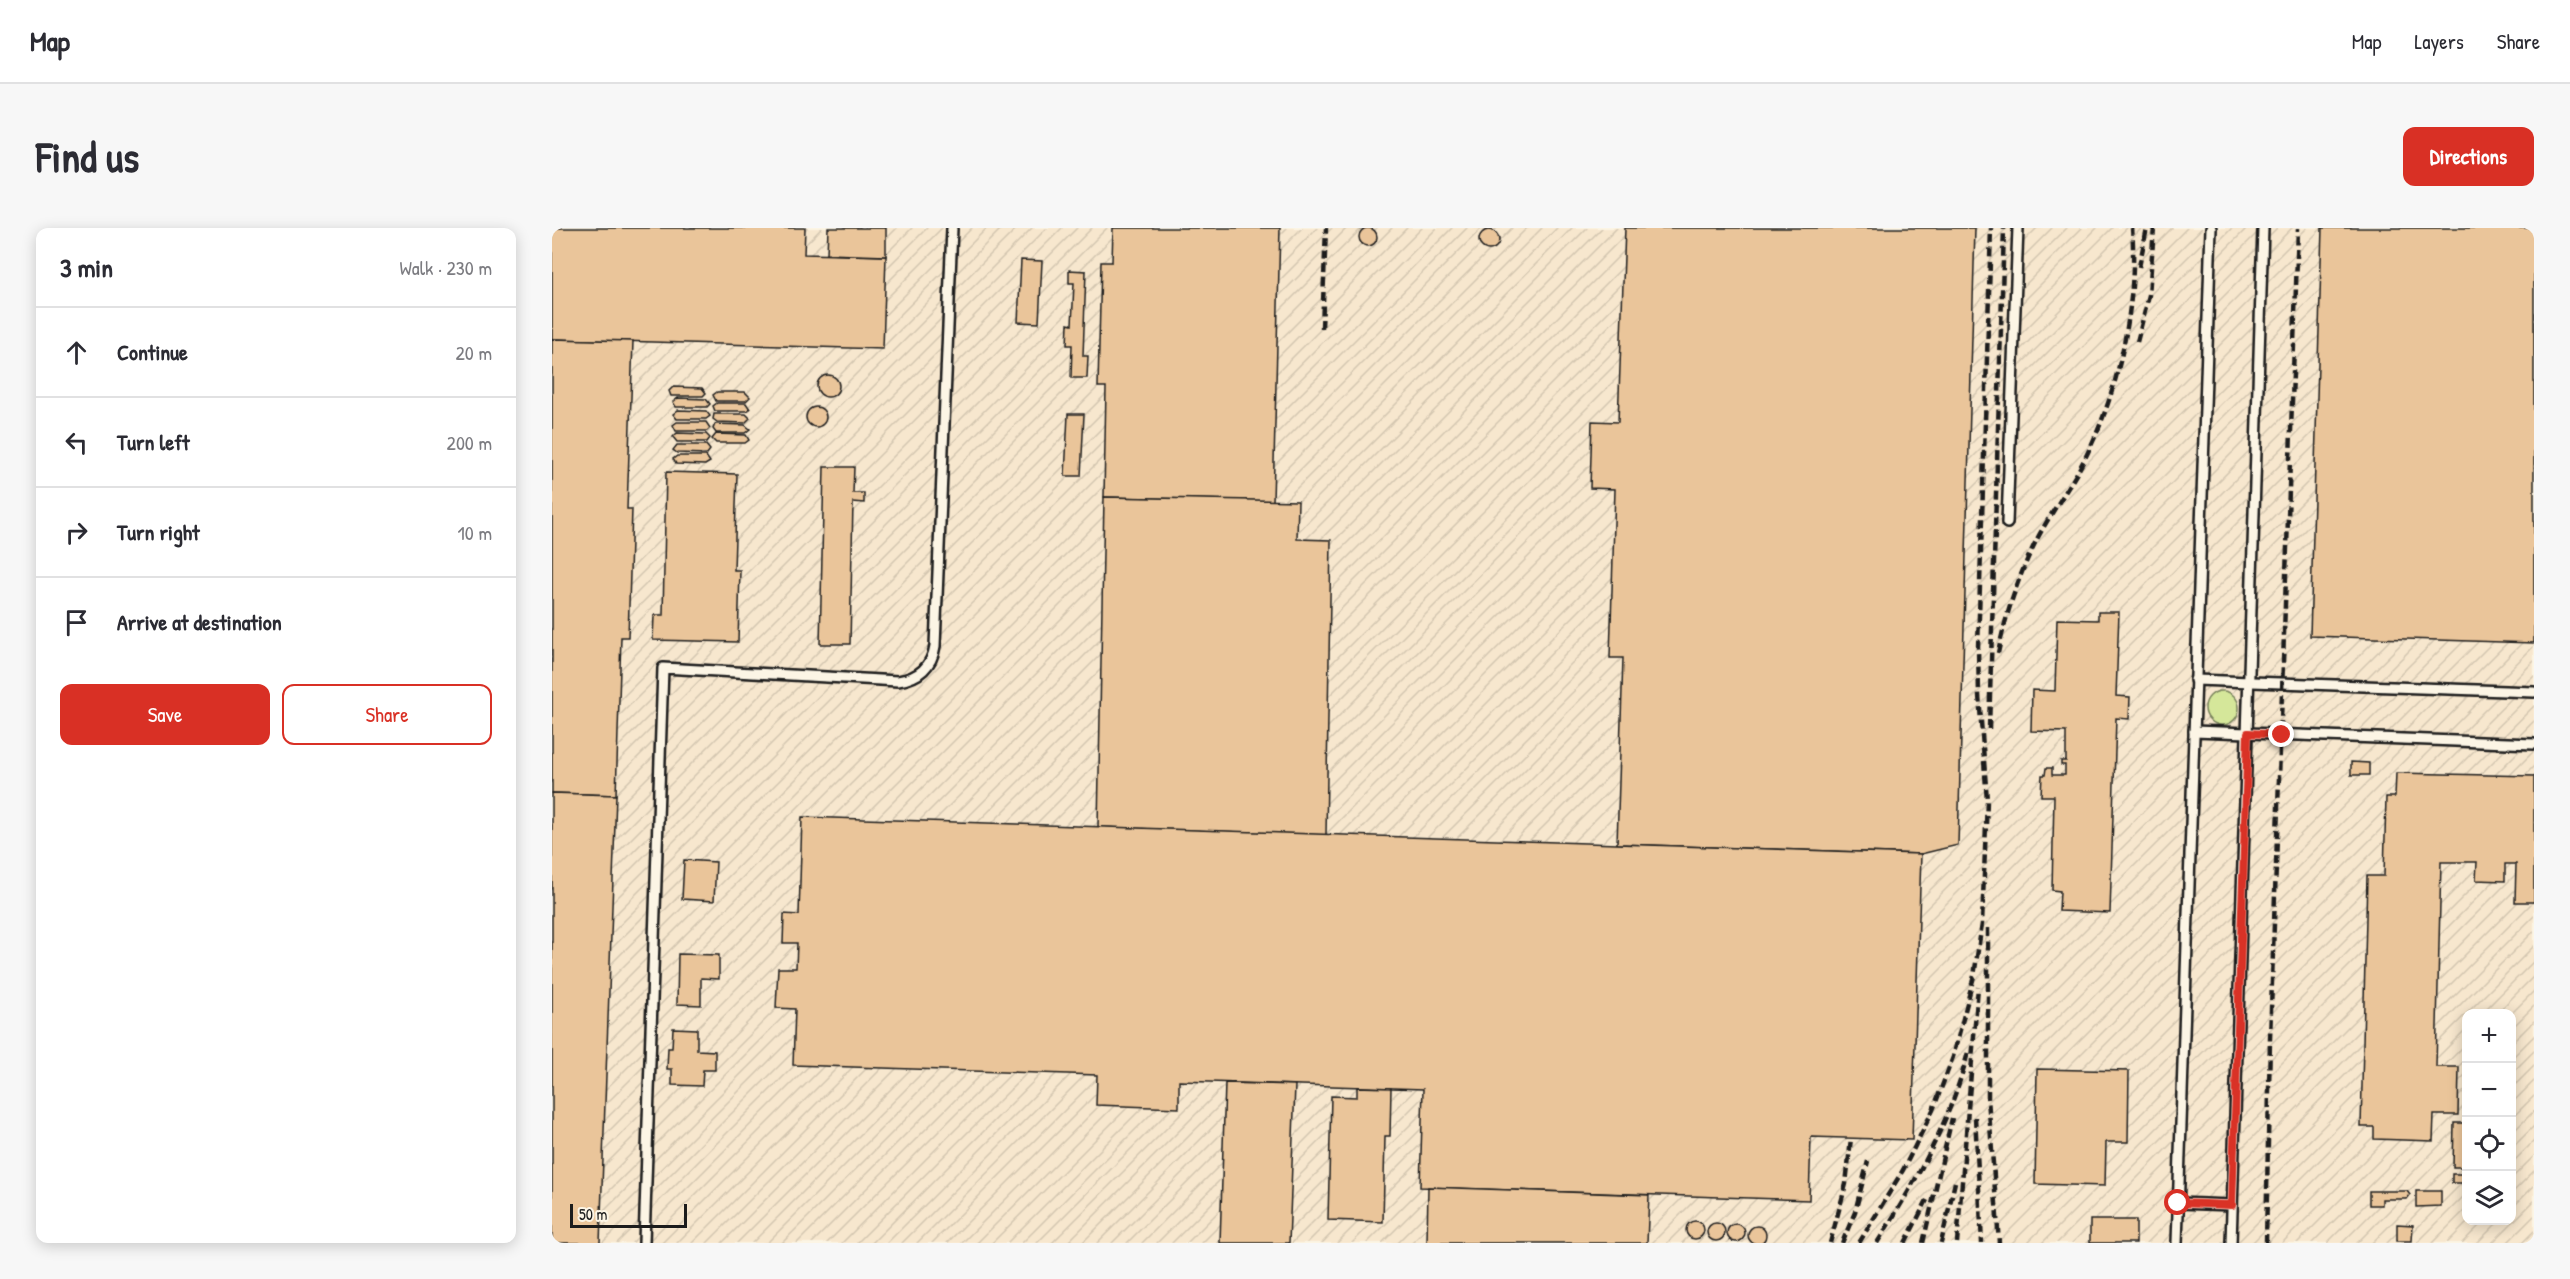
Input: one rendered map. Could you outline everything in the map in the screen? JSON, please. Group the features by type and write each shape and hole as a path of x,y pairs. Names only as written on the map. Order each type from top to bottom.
{"lane":[{"path":"644,1243 663,669 898,681 915,676 928,665 935,646 952,228"},
{"path":"2007,523 2018,228"},
{"path":"2176,1243 2211,228"},
{"path":"2231,1243 2263,228"},
{"path":"2195,680 2534,692"},
{"path":"2194,731 2534,744"},
{"path":"2178,1203 2232,1205"}],"shaded area":[{"path":"552,228 2534,228 2534,1243 552,1243"}],"green space":[{"path":"2222,691 2234,696 2239,708 2234,720 2222,725 2210,720 2205,708 2210,696"}],"building":[{"path":"552,228 805,228 804,254 886,256 883,349 552,339"},
{"path":"828,228 886,228 886,256 827,254"},
{"path":"1113,228 1280,228 1273,501 1104,497 1106,387 1098,387 1101,262 1112,262"},
{"path":"1364,228 1372,228 1377,233 1375,244 1364,246 1359,241 1359,233"},
{"path":"1625,228 1975,228 1958,845 1921,854 1617,844 1623,658 1610,658 1615,489 1590,488 1592,421 1618,422"},
{"path":"2322,228 2534,228 2534,643 2310,636"},
{"path":"1489,230 1496,233 1499,240 1496,247 1489,250 1482,247 1479,240 1482,233"},
{"path":"1021,260 1042,261 1039,323 1018,322"},
{"path":"1069,270 1086,271 1083,356 1088,356 1087,378 1071,378 1072,345 1067,345 1068,324 1072,325 1074,283 1069,283"},
{"path":"552,339 633,341 627,509 632,509 628,637 621,637 616,795 552,793"},
{"path":"828,375 836,378 839,386 836,394 828,397 820,394 817,386 820,378"},
{"path":"673,387 702,388 706,393 703,396 671,396 669,391"},
{"path":"717,392 745,392 750,397 746,401 716,401 713,395"},
{"path":"678,398 706,399 710,404 707,407 676,407 673,402"},
{"path":"717,403 746,403 750,409 747,411 715,411 713,406"},
{"path":"816,407 823,410 826,417 823,424 816,427 809,424 806,417 809,410"},
{"path":"678,410 706,411 710,416 706,419 677,419 673,414"},
{"path":"714,414 746,414 750,418 745,423 717,422 713,419"},
{"path":"1068,414 1084,414 1081,476 1065,476"},
{"path":"677,422 706,422 710,428 707,431 676,431 673,425"},
{"path":"715,424 745,425 750,429 745,433 716,433 713,429"},
{"path":"677,433 706,434 710,438 707,442 677,442 673,437"},
{"path":"716,434 746,435 749,440 745,443 716,443 712,439"},
{"path":"677,445 706,445 710,450 707,454 677,453 673,450"},
{"path":"677,456 706,456 710,462 705,465 676,464 673,459"},
{"path":"824,467 854,467 853,493 864,493 864,503 853,502 850,644 820,644"},
{"path":"666,472 737,474 734,570 740,570 738,642 653,640 654,615 663,615"},
{"path":"1104,497 1298,501 1297,539 1331,540 1326,835 1098,827"},
{"path":"2098,612 2119,612 2116,696 2130,697 2129,719 2116,718 2110,913 2059,911 2060,891 2052,890 2054,796 2041,796 2042,775 2045,775 2046,768 2052,768 2052,775 2065,775 2065,765 2061,765 2061,761 2066,761 2066,732 2031,731 2032,690 2055,691 2057,619 2098,620"},
{"path":"2351,762 2369,763 2369,775 2351,775"},
{"path":"2396,773 2534,776 2534,902 2515,902 2516,864 2505,864 2505,881 2476,880 2477,862 2441,862 2436,1067 2459,1067 2458,1115 2434,1115 2433,1141 2374,1139 2374,1127 2361,1127 2367,876 2384,876 2386,797 2395,797"},
{"path":"552,793 616,795 600,1243 552,1243"},
{"path":"802,817 1921,854 1912,1140 1811,1137 1809,1200 1420,1187 1423,1089 1179,1081 1179,1108 1096,1105 1097,1075 793,1065 795,1009 776,1008 778,968 796,968 797,943 783,943 784,914 799,915"},
{"path":"684,860 716,862 714,901 682,899"},
{"path":"678,954 719,955 719,979 701,978 701,1005 677,1004"},
{"path":"673,1028 697,1029 697,1050 715,1051 715,1070 703,1070 702,1086 672,1085 672,1069 667,1069 668,1048 672,1048"},
{"path":"2037,1069 2129,1071 2128,1142 2106,1142 2105,1186 2035,1184"},
{"path":"1225,1083 1295,1085 1289,1243 1220,1243"},
{"path":"1357,1087 1391,1088 1390,1136 1385,1136 1383,1222 1328,1220 1331,1096 1357,1097"},
{"path":"2454,1123 2462,1123 2462,1167 2453,1167"},
{"path":"2452,1174 2462,1174 2462,1183 2452,1183"},
{"path":"1428,1187 1649,1195 1647,1243 1427,1243"},
{"path":"2369,1191 2407,1191 2410,1195 2407,1199 2382,1199 2382,1205 2369,1205"},
{"path":"2416,1191 2441,1191 2441,1206 2416,1207"},
{"path":"2090,1220 2136,1220 2136,1243 2090,1243"},
{"path":"1695,1221 1701,1224 1704,1230 1701,1236 1695,1239 1689,1236 1686,1230 1689,1224"},
{"path":"1716,1223 1722,1226 1725,1232 1722,1238 1716,1241 1710,1238 1707,1232 1710,1226"},
{"path":"1736,1224 1742,1227 1745,1233 1742,1239 1736,1242 1730,1239 1727,1233 1730,1227"},
{"path":"2397,1224 2413,1225 2412,1241 2397,1241"},
{"path":"1757,1226 1763,1229 1766,1235 1763,1241 1757,1244 1751,1241 1748,1235 1751,1229"}],"railway":[{"path":"1322,328 1326,228"},
{"path":"1859,1243 1903,1170 1933,1110 1953,1057 1974,976 1982,924 1987,800 1978,648 1991,228"},
{"path":"1989,729 2004,228"},
{"path":"1998,653 2013,596 2024,568 2042,530 2083,462 2110,398 2129,313 2132,284 2132,228"},
{"path":"2139,267 2147,228"},
{"path":"2137,342 2149,295 2154,228"},
{"path":"2266,1243 2270,1039 2298,228"},
{"path":"1988,928 1988,1098 1999,1243"},
{"path":"1957,1243 1978,987"},
{"path":"1877,1243 1905,1198 1942,1127 1961,1078 1968,1052"},
{"path":"1975,1117 1982,1243"},
{"path":"1923,1243 1952,1118"},
{"path":"1830,1243 1846,1184 1851,1138"},
{"path":"1842,1243 1855,1212 1868,1161"},
{"path":"1941,1243 1955,1182"},
{"path":"1905,1243 1927,1200"}],"route":[{"path":"2178,1203 2232,1205 2248,733 2282,735"}]}
